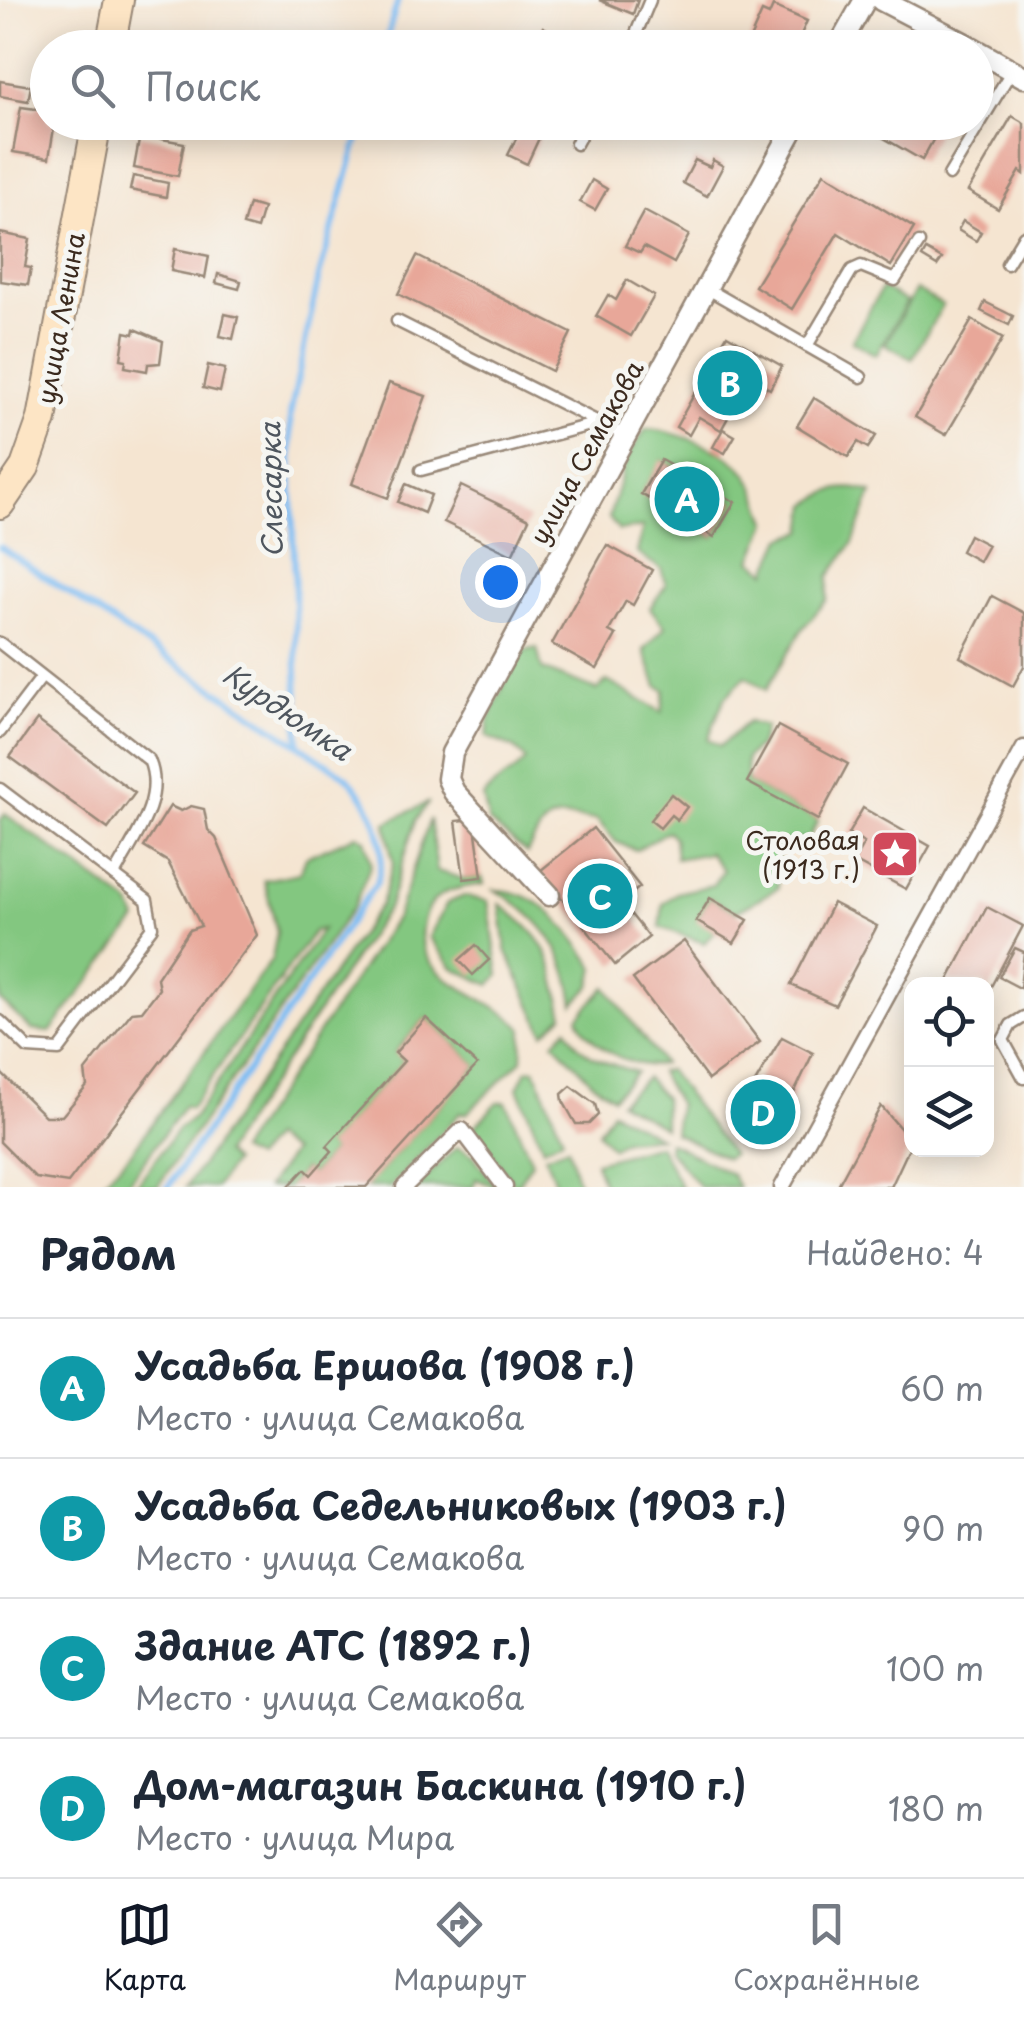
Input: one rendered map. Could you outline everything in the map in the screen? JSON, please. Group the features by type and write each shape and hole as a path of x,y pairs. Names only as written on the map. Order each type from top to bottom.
{"main road":[{"path":"113,30 119,0"},
{"name":"улица Ленина","path":"0,504 25,468 42,419 93,140"}],"street":[{"path":"848,30 864,0"},
{"path":"881,0 940,30"},
{"path":"994,58 1020,72"},
{"name":"улица Семакова","path":"550,896 454,792 448,768 483,690 787,140"},
{"path":"782,1187 1024,748"},
{"path":"404,1187 462,1130 505,1187"}],"lane":[{"path":"638,30 650,0"},
{"path":"994,110 1020,72"},
{"path":"576,144 578,140"},
{"path":"949,175 973,140"},
{"path":"1007,264 1024,236"},
{"path":"807,346 852,270 861,266 896,280 918,243"},
{"path":"706,287 861,376"},
{"path":"397,321 624,435"},
{"path":"421,470 598,422"},
{"path":"0,644 149,760 157,780 154,799 114,875"},
{"path":"0,732 41,678"},
{"path":"0,789 147,900 152,927 60,1050 28,1048 0,1021"},
{"path":"1024,1017 1011,1025 1003,1040 1024,1078"}],"green space":[{"path":"882,288 907,302 876,355 852,341"},
{"path":"916,290 943,305 912,359 885,344"},
{"path":"646,429 695,441 732,459 754,485 768,522 752,560 767,572 783,538 804,531 808,505 838,489 872,493 853,543 829,576 827,600 803,628 766,690 746,676 724,699 708,739 720,746 748,722 765,727 760,745 746,758 747,782 818,820 809,838 778,843 778,888 735,912 710,898 697,920 715,931 704,943 660,927 663,904 677,893 713,885 723,870 709,853 676,859 674,838 668,831 636,850 616,842 597,820 561,817 540,829 527,853 489,822 483,797 526,760 514,748 487,737 489,719 518,652 537,648 542,669 596,690 607,681 662,712 665,690 657,686 644,650 665,627 650,608 666,585 661,569 637,553 643,527 619,531 609,518 627,457","holes":["662,460 734,502 714,537 642,494"]},
{"path":"429,802 415,821 389,906 224,1153 233,1162 216,1187 186,1187 381,904 393,864 386,823"},
{"path":"5,814 131,905 137,920 50,1032 32,1030 0,1000 0,821"},
{"path":"430,819 437,871 464,879 482,877 484,884 446,892 426,911 422,942 428,959 456,985 523,1029 522,1060 466,1114 461,1112 391,1187 366,1187 477,1065 426,1018 395,1052 404,1061 328,1146 332,1151 311,1175 304,1169 288,1187 267,1187 292,1152 272,1138 254,1159 239,1151 397,916"},
{"path":"357,835 365,839 371,864 354,906 157,1187 135,1187 178,1129 194,1117 322,929 314,931 190,1109 184,1106 125,1187 98,1187 130,1154 272,959 277,932 264,880 300,873 306,857"},
{"path":"495,890 512,892 541,905 566,928 586,955 595,968 591,986 574,1004 565,967 550,937 512,900"},
{"path":"464,896 488,901 499,975 490,985 453,968 429,937 447,903"},
{"path":"500,904 531,930 547,953 564,1015 544,1033 506,950"},
{"path":"606,987 663,1064 626,1060 601,1046 583,1028 578,1017"},
{"path":"567,1028 587,1053 636,1072 613,1097 593,1083 554,1042"},
{"path":"535,1069 563,1138 543,1148 518,1088 527,1070"},
{"path":"668,1070 732,1154 726,1158 674,1133 678,1105 659,1072"},
{"path":"646,1078 664,1098 664,1127 620,1102"},
{"path":"498,1102 506,1102 532,1162 516,1187 473,1128"},
{"path":"612,1111 659,1137 624,1140 612,1148 598,1132"},
{"path":"669,1142 731,1174 738,1187 700,1187 668,1149"},
{"path":"659,1145 681,1187 604,1187 595,1162"},
{"path":"457,1147 473,1155 496,1187 476,1179 473,1187 416,1187"},
{"path":"568,1147 579,1187 557,1187 545,1156"}],"building":[{"path":"599,0 638,0 633,14"},
{"path":"773,6 807,21 803,30 754,30 762,12 769,15"},
{"path":"0,81 30,86 28,101 0,96"},
{"path":"21,107 30,108 30,140 52,140 49,158 13,152"},
{"path":"1012,116 1024,123 1024,174 1020,171 998,209 968,191"},
{"path":"139,140 184,143 178,176 134,168"},
{"path":"516,140 538,140 527,164 508,155"},
{"path":"887,140 933,140 922,160"},
{"path":"695,160 710,167 713,160 723,166 707,196 683,183"},
{"path":"824,173 914,228 891,266 838,233 792,309 755,286"},
{"path":"133,176 168,183 166,197 130,190"},
{"path":"592,180 607,189 595,210 580,202"},
{"path":"249,204 263,208 257,229 243,225"},
{"path":"644,211 689,235 674,263 644,247 640,253 625,246"},
{"path":"963,221 981,232 976,241 958,230"},
{"path":"0,233 30,239 25,267 31,268 28,285 0,281"},
{"path":"175,249 209,256 205,278 171,271"},
{"path":"926,250 942,259 937,266 922,257"},
{"path":"417,256 571,333 552,371 398,294"},
{"path":"218,274 241,281 239,289 216,283"},
{"path":"627,280 654,296 631,336 596,316 608,295 616,300"},
{"path":"985,302 1013,316 1009,325 981,311"},
{"path":"225,314 238,317 233,339 220,336"},
{"path":"972,320 1003,338 946,435 915,417"},
{"path":"135,329 163,341 160,363 148,364 147,371 125,367 126,360 121,359 125,332 134,334"},
{"path":"727,335 782,366 770,389 750,378 721,430 699,417 689,435 676,427"},
{"path":"208,365 225,369 220,392 203,388"},
{"path":"389,383 426,396 388,498 352,484"},
{"path":"814,398 876,436 868,448 858,442 848,457 797,426"},
{"path":"723,429 735,436 725,453 713,447"},
{"path":"661,460 735,502 714,537 641,494"},
{"path":"406,484 431,495 424,513 398,502"},
{"path":"461,486 529,519 512,555 444,522"},
{"path":"969,535 988,545 979,561 961,551"},
{"path":"607,545 652,570 633,605 626,601 609,631 616,635 597,669 552,644"},
{"path":"992,596 1024,613 1024,666 1013,686 960,657"},
{"path":"37,720 135,793 108,829 10,757"},
{"path":"778,726 848,764 818,820 747,782"},
{"path":"671,794 687,807 677,820 671,815 660,828 650,820"},
{"path":"170,806 181,811 191,806 204,809 208,830 216,838 257,935 68,1183 36,1178 0,1142 0,1072 45,1116 62,1116 87,1086 85,1071 132,1012 142,1011 159,989 157,978 189,930 201,926 168,862 144,847"},
{"path":"863,808 930,846 906,889 854,861 864,843 848,834"},
{"path":"474,819 482,877 464,879 456,821"},
{"path":"593,828 640,887 621,902 649,937 615,965 540,871"},
{"path":"710,898 748,920 734,943 696,921"},
{"path":"833,903 877,926 835,1005 791,985"},
{"path":"987,907 1023,926 994,981 994,977 950,977"},
{"path":"684,941 760,1042 708,1080 633,979"},
{"path":"476,945 489,960 473,975 459,960"},
{"path":"1015,948 1024,952 1020,988 999,977"},
{"path":"426,1018 477,1065 366,1187 288,1187 305,1169 311,1175 332,1151 327,1146 404,1061 395,1053"},
{"path":"782,1037 813,1053 770,1144 754,1148 734,1118"},
{"path":"571,1086 595,1104 598,1115 589,1124 576,1124 563,1101 562,1094"},
{"path":"881,1106 904,1133 905,1157 891,1187 837,1187"}],"waterway":[{"name":"Слесарка","path":"389,30 398,0"},
{"name":"Слесарка","path":"299,745 290,415 319,276 358,140"},
{"name":"Курдюмка","path":"0,547 347,777 365,800 377,826 381,853 377,882 168,1187"}],"place":[{"name":"Усадьба Седельниковых (1903 г.)","path":"730,383"},
{"name":"Усадьба Ершова (1908 г.)","path":"687,499"},
{"name":"Столовая (1913 г.)","path":"895,854"},
{"name":"Здание АТС (1892 г.)","path":"600,896"},
{"name":"Дом-магазин Баскина (1910 г.)","path":"763,1112"}]}
